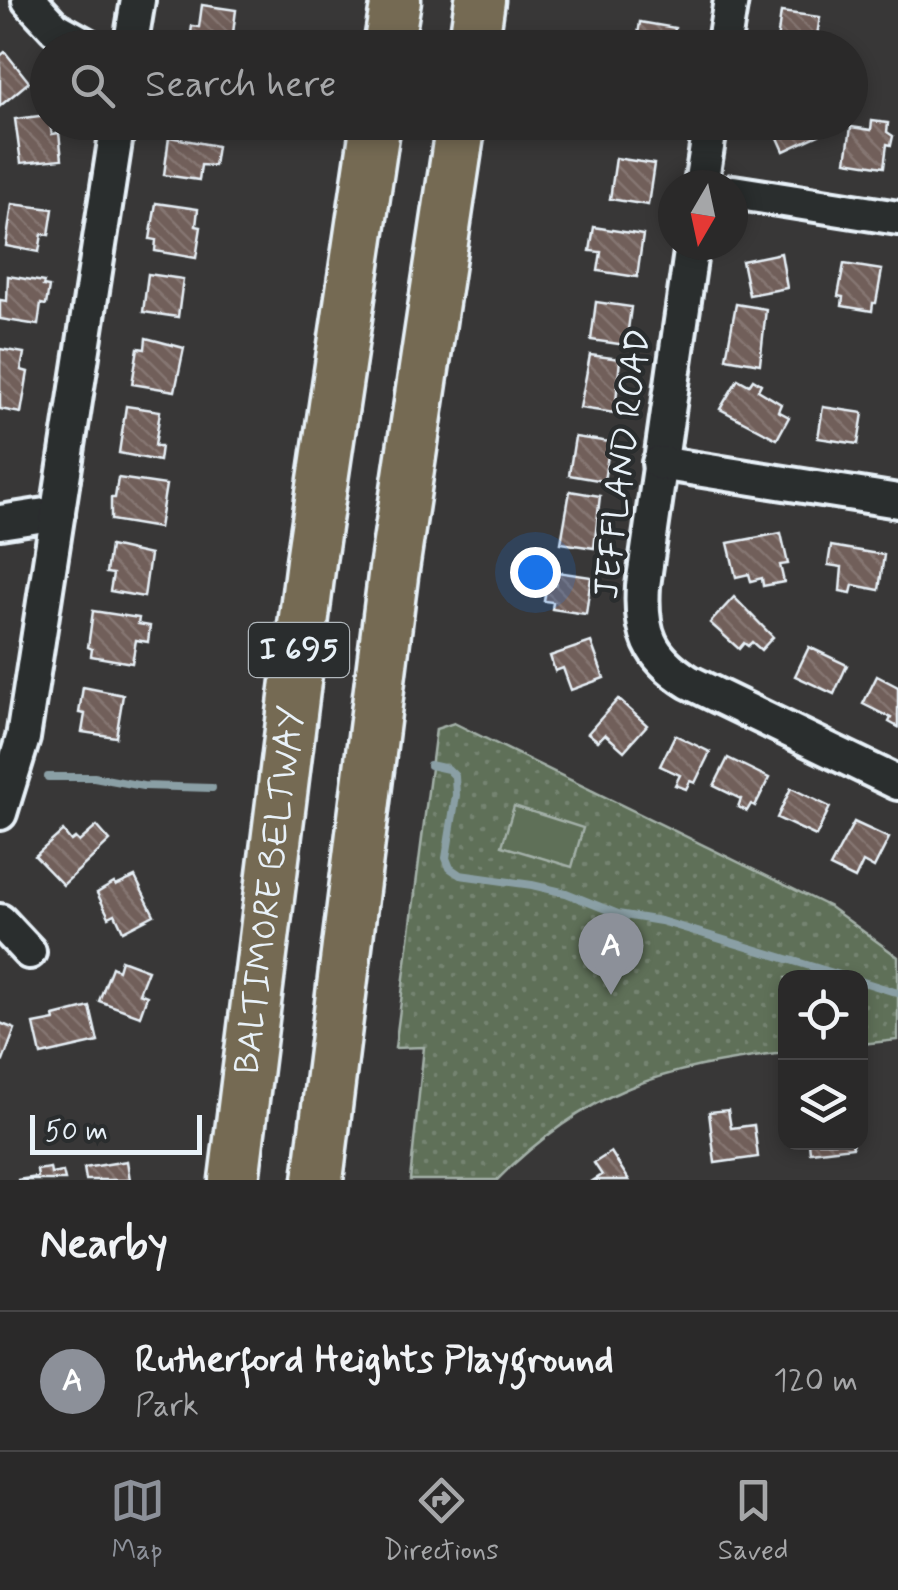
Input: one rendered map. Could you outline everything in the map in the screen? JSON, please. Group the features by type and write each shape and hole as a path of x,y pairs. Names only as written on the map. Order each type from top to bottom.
{"highway":[{"path":"391,30 396,0"},
{"path":"475,30 480,0"},
{"name":"BALTIMORE BELTWAY","path":"234,1180 311,561 373,140"},
{"name":"I 695","path":"318,1180 393,576 457,140"}],"street":[{"path":"29,0 59,30"},
{"path":"133,30 138,0"},
{"path":"727,30 731,0"},
{"path":"0,813 23,738 115,140"},
{"path":"704,170 709,140"},
{"path":"748,194 898,218"},
{"name":"JEFFLAND ROAD","path":"690,260 659,462 642,606 644,628 652,648 667,668 689,682 898,783"},
{"path":"659,462 898,501"},
{"path":"0,522 58,514"},
{"path":"0,921 30,952"}],"green space":[{"path":"454,723 830,907 898,957 898,1040 868,1043 868,970 778,970 778,1054 701,1066 629,1088 563,1124 497,1180 410,1180 424,1047 395,1048 436,729"},
{"path":"514,806 583,828 572,867 502,846"}],"building":[{"path":"202,5 236,10 233,30 191,30 192,26 199,27"},
{"path":"781,12 820,17 818,30 778,30"},
{"path":"640,22 675,28 675,30 639,30"},
{"path":"5,52 29,82 0,106 0,56"},
{"path":"30,117 30,140 60,140 62,159 21,163 15,119"},
{"path":"872,121 888,123 887,132 893,136 891,145 887,144 884,167 846,161 849,140 868,140 868,130"},
{"path":"169,140 217,146 214,166 201,165 199,180 164,175"},
{"path":"779,140 808,140 784,151"},
{"path":"616,158 654,164 648,205 610,199"},
{"path":"156,203 198,209 196,226 201,227 196,258 155,251 156,240 150,239"},
{"path":"12,204 53,209 49,235 42,234 39,252 6,246"},
{"path":"594,227 643,235 637,277 598,271 601,252 590,251"},
{"path":"781,253 787,288 749,295 742,261"},
{"path":"844,264 882,270 872,311 842,306 843,297 838,296"},
{"path":"148,274 183,279 178,317 143,312"},
{"path":"8,276 44,282 43,286 49,287 38,325 0,319 0,300 7,301"},
{"path":"596,302 631,307 626,345 591,340"},
{"path":"736,304 766,309 760,364 726,358"},
{"path":"146,338 184,348 175,391 132,384 138,348 145,349"},
{"path":"0,349 24,353 21,370 28,372 21,413 0,409"},
{"path":"590,355 620,359 615,413 580,408"},
{"path":"738,379 749,385 753,379 761,384 758,390 781,404 778,411 789,417 777,439 720,409"},
{"path":"126,406 160,411 155,446 161,446 159,461 119,453"},
{"path":"823,407 863,413 858,444 818,438"},
{"path":"575,437 610,442 604,481 569,475"},
{"path":"118,478 166,485 159,528 111,520 111,498 115,498"},
{"path":"570,491 600,496 594,548 561,543"},
{"path":"781,533 788,564 780,565 784,582 763,586 762,578 751,581 749,574 736,577 728,543"},
{"path":"110,546 150,555 144,597 110,591 113,574 106,573"},
{"path":"831,546 884,555 879,590 853,585 851,593 840,591 842,567 828,565"},
{"path":"557,572 591,577 586,614 552,609 553,602 544,601 547,584 555,585"},
{"path":"734,597 773,637 761,650 752,642 739,649 710,623"},
{"path":"93,611 139,618 138,624 150,626 148,642 136,640 132,663 91,656 92,649 88,647"},
{"path":"591,642 604,678 571,690 563,668 555,671 550,656"},
{"path":"809,647 847,665 834,694 795,676"},
{"path":"877,676 898,687 898,727 889,722 891,718 863,704"},
{"path":"83,687 123,695 116,737 82,732 85,714 79,713"},
{"path":"618,699 647,725 624,751 605,734 598,741 588,733"},
{"path":"675,735 710,752 695,783 690,781 686,789 675,785 680,775 660,766"},
{"path":"728,758 769,778 755,806 751,804 747,811 738,807 741,799 714,786"},
{"path":"791,788 830,807 816,836 777,818"},
{"path":"854,822 889,838 874,868 863,862 855,879 830,867"},
{"path":"97,826 110,841 63,885 35,856 63,831 71,841 75,838 79,842"},
{"path":"135,877 154,915 123,931 115,914 109,917 97,893"},
{"path":"121,960 148,970 139,993 147,996 140,1016 99,1001 112,967 118,970"},
{"path":"90,1007 98,1042 41,1055 34,1024"},
{"path":"0,1023 15,1029 3,1061 0,1059"},
{"path":"728,1110 731,1128 754,1125 758,1157 715,1163 709,1112"},
{"path":"611,1152 629,1180 594,1180 602,1175 594,1163"},
{"path":"127,1161 130,1180 86,1180 84,1168"},
{"path":"50,1168 51,1174 63,1172 65,1180 17,1180 38,1177 37,1170"}],"waterway":[{"path":"430,765 448,769 455,776 456,795 446,858 450,868 460,875 566,893 618,914 661,921 823,970"},
{"path":"48,777 94,777 143,786 212,788"},
{"path":"868,984 898,993"}],"place":[{"name":"Rutherford Heights Playground","path":"611,995"}]}
